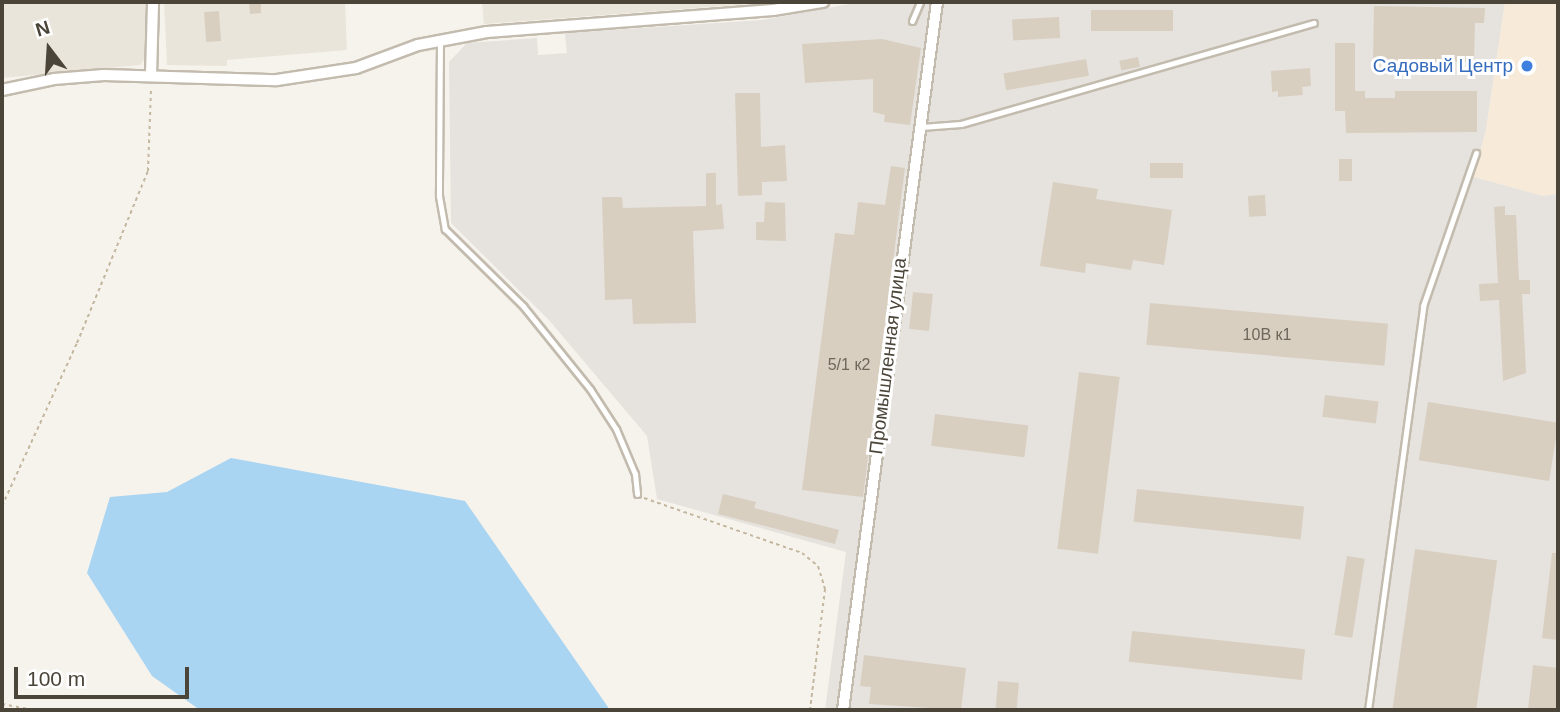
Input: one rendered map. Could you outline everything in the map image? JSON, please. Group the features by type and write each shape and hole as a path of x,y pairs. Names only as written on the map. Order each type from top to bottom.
{"street":[{"path":"151,75 153,2"},
{"path":"2,90 54,79 151,75 277,80 356,68 440,40 487,32 742,17 823,2"},
{"name":"Промышленная улица","path":"843,710 918,127 937,2"}],"lane":[{"path":"912,21 920,2"},
{"path":"918,127 961,124 1314,23"},
{"path":"440,40 439,196 445,229 523,306 590,389 616,429 635,474 637,494"},
{"path":"1368,710 1423,306 1468,185 1476,153"},
{"path":"1423,306 1431,310"}],"path":[{"path":"2,506 77,343 148,171 151,75"},
{"path":"637,494 657,506 802,554 818,566 825,589 810,710"},
{"path":"2,704 33,710"}],"shaded area":[{"path":"2,2 148,2 147,56 140,65 2,78"},
{"path":"164,2 345,2 347,50 227,60 227,66 167,65"},
{"path":"482,2 778,2 484,24"},
{"path":"860,2 1505,2 1486,129 1474,177 1543,196 1558,194 1558,710 825,710 846,552 657,499 647,436 548,319 451,223 449,62 467,43 537,38 538,55 567,53 565,33 762,20"},
{"name":"Садовый Центр","path":"1505,2 1558,2 1558,194 1543,196 1474,177 1486,129"}],"water":[{"path":"231,458 465,501 610,710 200,710 152,676 87,573 110,497 167,492"}],"building":[{"path":"249,2 261,2 261,13 250,14"},
{"path":"1374,6 1485,8 1484,23 1475,23 1474,62 1373,60"},
{"path":"1091,10 1173,10 1173,31 1091,31"},
{"path":"219,11 221,41 206,42 204,12"},
{"path":"1059,17 1060,38 1013,40 1012,19"},
{"path":"882,39 921,48 910,125 884,122 885,115 873,112 873,79 805,83 802,44"},
{"path":"1335,43 1355,43 1355,91 1365,91 1365,98 1395,98 1395,91 1477,91 1477,132 1346,133 1345,111 1335,111"},
{"path":"1138,57 1140,67 1121,70 1119,61"},
{"path":"1086,59 1089,76 1006,90 1003,74"},
{"path":"1310,68 1311,86 1302,87 1303,95 1278,97 1278,91 1272,92 1271,71"},
{"path":"735,93 760,93 761,147 785,145 787,181 762,182 762,195 738,196"},
{"path":"1339,159 1352,159 1352,181 1339,181"},
{"path":"1150,163 1183,163 1183,178 1150,178"},
{"path":"891,166 905,168 863,497 802,490 835,233 854,235 858,202 885,205"},
{"path":"706,173 716,173 716,205 722,204 724,229 693,231 696,323 633,324 632,299 605,300 602,197 622,197 623,208 706,206"},
{"path":"1053,182 1098,189 1096,199 1172,210 1164,265 1133,260 1131,270 1086,263 1085,273 1040,266"},
{"path":"1265,195 1266,216 1249,217 1248,196"},
{"path":"765,202 785,203 786,241 756,240 756,222 764,222"},
{"path":"1505,206 1505,215 1516,215 1519,280 1530,280 1530,294 1522,294 1526,373 1503,381 1499,300 1480,301 1479,284 1498,283 1494,207"},
{"path":"913,292 933,294 929,331 909,329"},
{"path":"1150,303 1388,324 1384,366 1146,345"},
{"path":"1079,372 1120,377 1098,554 1057,549"},
{"path":"1325,395 1379,402 1376,423 1322,417"},
{"path":"1428,402 1558,423 1549,481 1419,460"},
{"path":"935,414 1028,425 1024,457 931,446"},
{"path":"1137,489 1304,507 1301,539 1134,522"},
{"path":"723,494 756,502 754,508 839,530 835,544 718,514"},
{"path":"1415,549 1497,561 1476,710 1392,710"},
{"path":"1552,553 1558,553 1558,640 1542,638"},
{"path":"1347,556 1365,559 1352,638 1334,635"},
{"path":"1132,631 1305,649 1302,680 1129,662"},
{"path":"864,655 966,668 961,710 869,704 871,687 860,686"},
{"path":"1533,665 1558,668 1558,710 1528,710"},
{"path":"998,681 1019,683 1017,710 995,710"}],"place":[{"name":"Садовый Центр","path":"1527,66"}]}
